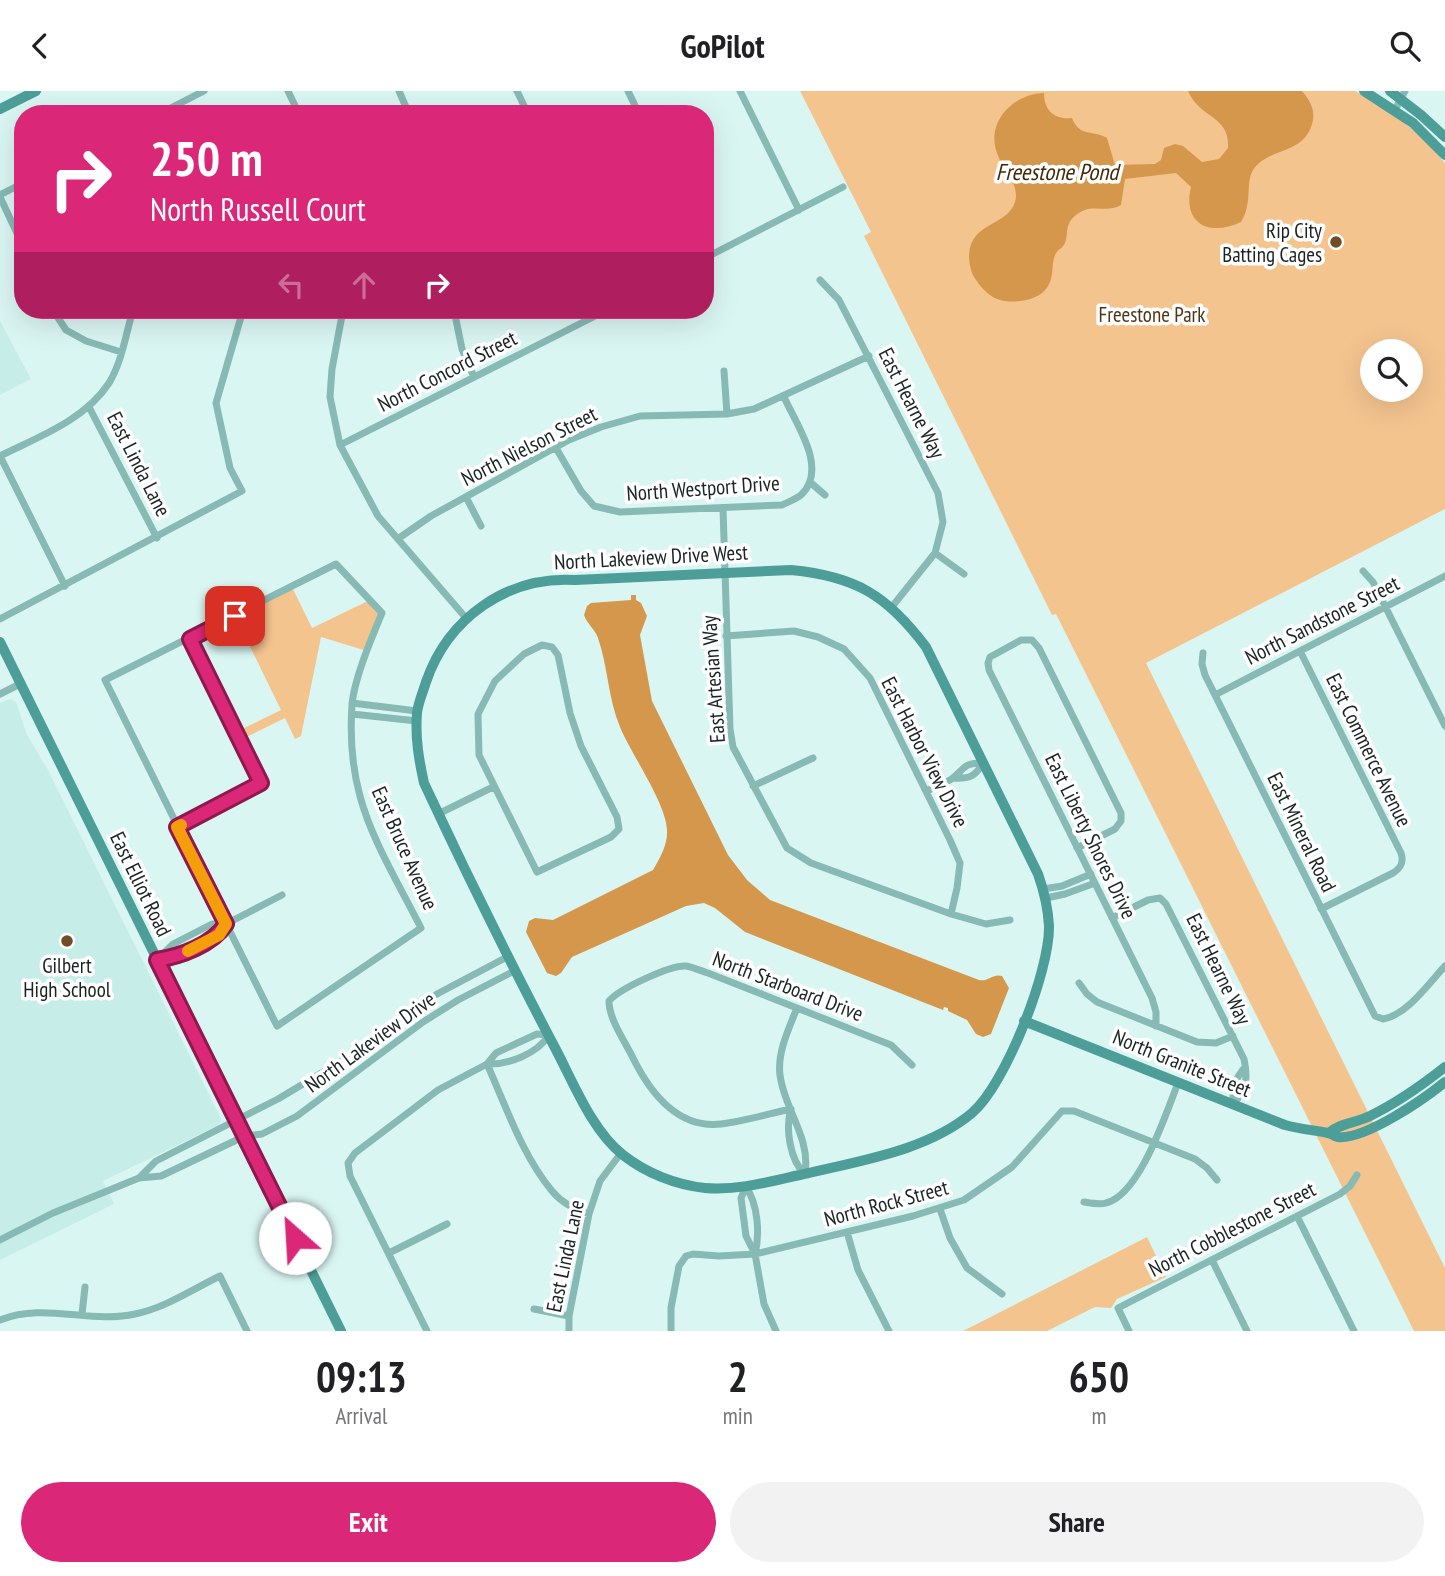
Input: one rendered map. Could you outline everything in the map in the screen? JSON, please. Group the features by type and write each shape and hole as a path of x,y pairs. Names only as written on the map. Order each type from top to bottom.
{"street":[{"path":"0,109 36,91"},
{"path":"178,104 204,91"},
{"path":"740,91 799,210"},
{"path":"1364,91 1395,110 1428,136 1445,155"},
{"path":"1382,101 1390,91 1403,95 1445,137"},
{"path":"1395,110 1403,95"},
{"path":"714,254 843,187"},
{"path":"0,196 14,226"},
{"name":"East Hearne Way","path":"820,281 839,300 938,493 943,522 935,553 891,608"},
{"path":"59,319 66,330 86,341 121,352"},
{"path":"65,586 0,456 45,434 89,407 110,382 130,319"},
{"path":"0,619 242,491 230,468 216,403 240,319"},
{"path":"340,319 330,397 340,445 378,516 466,618"},
{"path":"456,319 462,349 474,377"},
{"name":"North Concord Street","path":"340,445 589,319"},
{"name":"North Nielson Street","path":"399,538 430,516 556,448 601,427 640,416 727,414 754,409 869,356"},
{"path":"724,371 727,414"},
{"path":"784,397 812,458 811,483 825,495"},
{"name":"East Linda Lane","path":"89,407 157,538"},
{"name":"North Westport Drive","path":"556,448 581,491 594,506 620,512 782,505 800,497 811,483"},
{"path":"466,497 481,526"},
{"name":"East Artesian Way","path":"723,508 726,636 733,747 787,848 811,863 951,914 986,924 1010,920"},
{"path":"935,553 964,574"},
{"name":"East Bruce Avenue","path":"190,639 336,564 382,613 371,639 352,703 353,761 360,797 374,833 421,928 277,1026 226,924"},
{"name":"North Lakeview Drive West","path":"791,570 824,573 854,582 891,608 912,628 926,647 1038,874 1049,927 1045,960 1024,1021 1005,1068 990,1094 972,1113 945,1131 915,1145 746,1187 706,1188 676,1182 648,1170 621,1153 594,1122 511,965 424,783 417,752 417,716 430,670 442,645 466,618 482,605 508,590 554,579 791,570"},
{"path":"1363,571 1373,582 1445,726"},
{"name":"North Sandstone Street","path":"1215,695 1445,576"},
{"name":"East Harbor View Drive","path":"726,636 794,631 818,637 844,649 870,678 960,863 951,914"},
{"path":"177,827 261,783 190,639 105,680 177,827 226,924"},
{"name":"East Liberty Shores Drive","path":"1077,848 1115,829 1121,821 1121,813 1040,648 1032,640 1021,641 993,654 988,663 990,673 1077,848 1091,874 1152,998 1156,1026"},
{"name":"East Elliot Road","path":"0,642 341,1331"},
{"path":"539,646 552,646 558,655 570,713 581,746 617,817 619,829 611,837 537,872 493,787 479,755 478,714 495,681 514,663 539,646"},
{"name":"East Commerce Avenue","path":"1300,651 1401,853 1402,865 1393,873 1321,909"},
{"name":"East Mineral Road","path":"1203,653 1203,670 1373,1013 1383,1019 1394,1016 1445,966"},
{"path":"0,694 20,684"},
{"path":"352,703 417,716"},
{"path":"352,714 417,716"},
{"path":"753,786 813,758"},
{"path":"927,791 953,778 966,779 976,775 983,763"},
{"path":"439,814 493,787"},
{"path":"1044,894 1091,874"},
{"path":"1044,894 1065,894 1095,883"},
{"path":"157,960 173,944 212,924 226,924 282,895"},
{"name":"East Hearne Way","path":"1112,918 1152,898 1163,901 1233,1036 1245,1067 1247,1081 1242,1094 1233,1104"},
{"path":"157,960 176,957 219,935 226,924"},
{"name":"North Lakeview Drive","path":"139,1178 156,1161 237,1121 332,1067 437,994 511,965"},
{"name":"North Lakeview Drive","path":"139,1178 161,1176 245,1136 262,1134 306,1110 424,1021 511,965"},
{"name":"North Starboard Drive","path":"790,1109 719,1124 694,1121 676,1112 658,1100 640,1072 611,1015 609,1001 614,995 654,975 684,966 708,972 891,1045 912,1065"},
{"path":"1079,983 1097,1002 1203,1044 1216,1043 1233,1036"},
{"path":"797,1008 785,1038 780,1074 790,1109 797,1121 807,1162 805,1174"},
{"name":"North Granite Street","path":"1024,1021 1293,1128 1342,1137 1374,1127 1417,1103 1445,1082"},
{"path":"427,1331 351,1176 348,1163 355,1153 444,1086 487,1063 496,1053 537,1034 549,1035 543,1045 503,1065 487,1063"},
{"path":"487,1063 531,1159 553,1193 576,1210 589,1214"},
{"path":"1329,1133 1335,1127 1370,1116 1405,1096 1445,1067"},
{"path":"1084,1202 1107,1203 1122,1193 1144,1166 1178,1083"},
{"name":"North Rock Street","path":"671,1331 671,1308 678,1266 685,1256 755,1254 940,1209 964,1200 1012,1167 1062,1111 1074,1111 1154,1143"},
{"path":"1154,1143 1201,1163 1217,1179"},
{"name":"East Linda Lane","path":"569,1331 569,1316 589,1214 600,1181 621,1153"},
{"name":"North Cobblestone Street","path":"1129,1331 1118,1308 1343,1192 1357,1175"},
{"path":"0,1240 53,1213 139,1178"},
{"path":"746,1187 741,1198 746,1236 755,1254 764,1304 776,1331"},
{"path":"746,1187 753,1200 758,1238 755,1254"},
{"path":"940,1209 950,1238 967,1268 1002,1294"},
{"path":"1297,1216 1354,1331"},
{"path":"389,1253 447,1224"},
{"path":"847,1233 858,1271 889,1331"},
{"path":"1212,1260 1247,1331"},
{"path":"0,1320 37,1311 134,1315 159,1306 220,1276 247,1331"},
{"path":"82,1314 85,1287"},
{"path":"534,1309 569,1316"}],"shaded area":[{"path":"0,321 31,379 0,395"},
{"name":"Gilbert High School","path":"11,699 16,702 27,735 48,770 221,1119 219,1125 103,1181 114,1204 0,1260 0,703"}],"green space":[{"name":"Freestone Park","path":"800,91 1355,91 1404,123 1445,163 1445,509 1146,663 1445,1268 1445,1331 1414,1331 1056,614 1052,615 864,236 871,232"},
{"path":"292,587 312,628 370,600 382,613 367,651 321,637 301,736 295,739 285,718 240,740 236,732 281,710 235,616"},
{"path":"1147,1237 1166,1277 1117,1299 1111,1308 1095,1307 1047,1331 963,1331"}],"water":[{"name":"Freestone Pond","path":"1188,91 1302,91 1311,104 1313,120 1303,140 1268,157 1253,170 1249,181 1247,208 1241,222 1219,228 1201,224 1191,210 1191,187 1176,173 1125,179 1121,205 1110,209 1087,209 1072,219 1068,225 1065,243 1055,255 1050,282 1039,295 1019,301 1000,300 978,283 970,265 971,244 982,230 1005,216 1015,202 1014,184 995,146 998,123 1011,105 1032,95 1044,93 1048,109 1056,116 1072,118 1083,131 1107,138 1115,165 1155,164 1161,160 1164,148 1175,144 1183,146 1202,162 1219,159 1228,148 1224,129 1200,107"},
{"path":"631,595 636,595 636,600 641,603 647,616 640,635 652,701 728,855 747,880 770,900 979,980 1002,976 1009,988 991,1034 983,1037 976,1034 967,1020 948,1011 948,1008 944,1007 943,1010 745,932 715,908 704,903 686,906 572,957 556,976 547,973 526,932 529,921 535,918 553,920 653,870 666,840 667,830 661,806 620,727 598,638 584,615 591,603 631,600"}],"slow traffic":[{"path":"181,825 177,827 226,924 219,935 188,951"}],"place":[{"name":"Rip City Batting Cages","path":"1336,242"},
{"name":"Gilbert High School","path":"67,941"}],"route":[{"path":"235,616 190,639 261,783 177,827 226,924 219,935 176,957 157,960 295,1238"}]}
